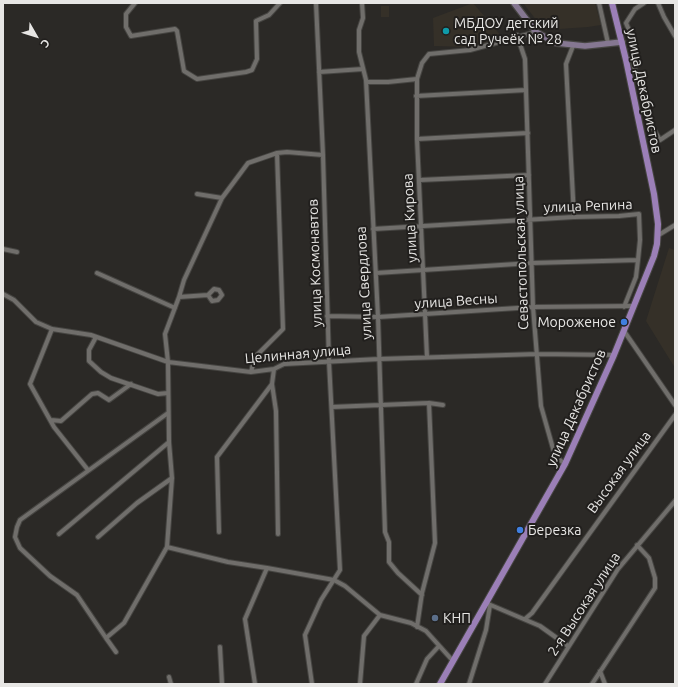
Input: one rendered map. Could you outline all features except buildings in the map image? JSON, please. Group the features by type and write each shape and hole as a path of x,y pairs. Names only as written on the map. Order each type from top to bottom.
{"main road":[{"name":"улица Декабристов","path":"440,684 488,604 565,464 614,355 654,256 657,236 654,194 626,60 612,3"}],"street":[{"path":"135,3 126,14 126,27 131,36 175,29 177,31 184,71 198,79 252,70 257,59 256,21 269,15 280,3"},
{"name":"улица Космонавтов","path":"312,684 305,635 327,590 340,570 327,316 323,156 316,3"},
{"name":"улица Свердлова","path":"362,3 363,18 359,30 359,52 366,82 378,317 385,532 390,542 388,562 422,595"},
{"path":"514,3 536,32 556,43 573,46 622,42"},
{"path":"599,3 608,43"},
{"path":"634,42 626,23 635,9 644,3"},
{"path":"658,3 675,36"},
{"path":"517,36 536,32"},
{"name":"улица Кирова","path":"427,357 417,139 417,79 422,63 429,54 470,50 517,36"},
{"name":"Севастопольская улица","path":"517,36 525,58 532,263 532,307 538,354 541,406 554,452 565,464"},
{"path":"573,46 566,64 574,217"},
{"path":"626,60 632,60 650,123 660,140 675,130"},
{"path":"319,72 363,69"},
{"path":"366,82 388,82 417,79"},
{"path":"416,96 526,90"},
{"path":"417,139 528,132"},
{"path":"106,638 124,623 167,547 172,478 168,413 168,362 165,334 184,280 222,198 248,163 277,153 287,152 323,156"},
{"path":"251,372 255,357 283,330 277,153"},
{"path":"420,180 529,175"},
{"path":"197,194 222,198"},
{"name":"улица Репина","path":"373,229 639,214 640,240 638,260"},
{"path":"657,236 675,225"},
{"path":"3,249 17,252"},
{"path":"376,273 532,263 638,260 636,277 624,306"},
{"path":"96,273 175,308"},
{"name":"Целинная улица","path":"3,294 14,300 36,322 52,329 96,337 168,362 251,372 274,369 284,364 379,359 538,354 614,355"},
{"path":"179,297 208,295"},
{"name":"улица Весны","path":"327,316 378,317 532,307 634,306"},
{"path":"52,329 30,384 50,420 88,470"},
{"path":"624,331 675,405"},
{"path":"96,337 89,350 89,360 111,378 158,394 168,393"},
{"path":"274,369 272,384 276,411 278,534"},
{"path":"50,420 56,422 61,421 92,394 98,392 109,400 131,384"},
{"path":"218,532 217,457 272,384"},
{"path":"417,627 422,595 435,543 429,403"},
{"path":"332,407 429,403 443,405"},
{"path":"116,652 76,595 50,576 20,548 15,537 20,520 168,413"},
{"name":"Высокая улица","path":"525,619 532,614 675,414"},
{"path":"59,534 169,442"},
{"path":"98,537 138,503 172,478"},
{"name":"2-я Высокая улица","path":"545,684 618,569 675,501"},
{"path":"592,684 655,588 655,578 649,558 637,545"},
{"path":"167,547 228,562 334,580 345,586 380,615 411,623 426,631 453,661"},
{"path":"255,684 245,619 267,568"},
{"path":"469,684 486,630 488,604 534,623 568,646"},
{"path":"532,614 534,623"},
{"path":"360,684 364,636 380,615"},
{"path":"416,684 427,659 439,646"},
{"path":"220,647 222,684"},
{"path":"600,671 604,684"},
{"path":"169,677 171,684"}],"shaded area":[{"path":"473,3 503,38 472,47 434,46 433,18"},
{"path":"523,3 595,3 601,25 544,30"},
{"path":"381,6 389,6 389,17 381,17"},
{"path":"669,248 675,250 675,368 646,321"}],"place":[{"name":"МБДОУ детский сад Ручеёк № 28","path":"446,31"},
{"name":"Мороженое","path":"624,322"},
{"name":"Березка","path":"520,530"},
{"name":"КНП","path":"435,618"}]}
